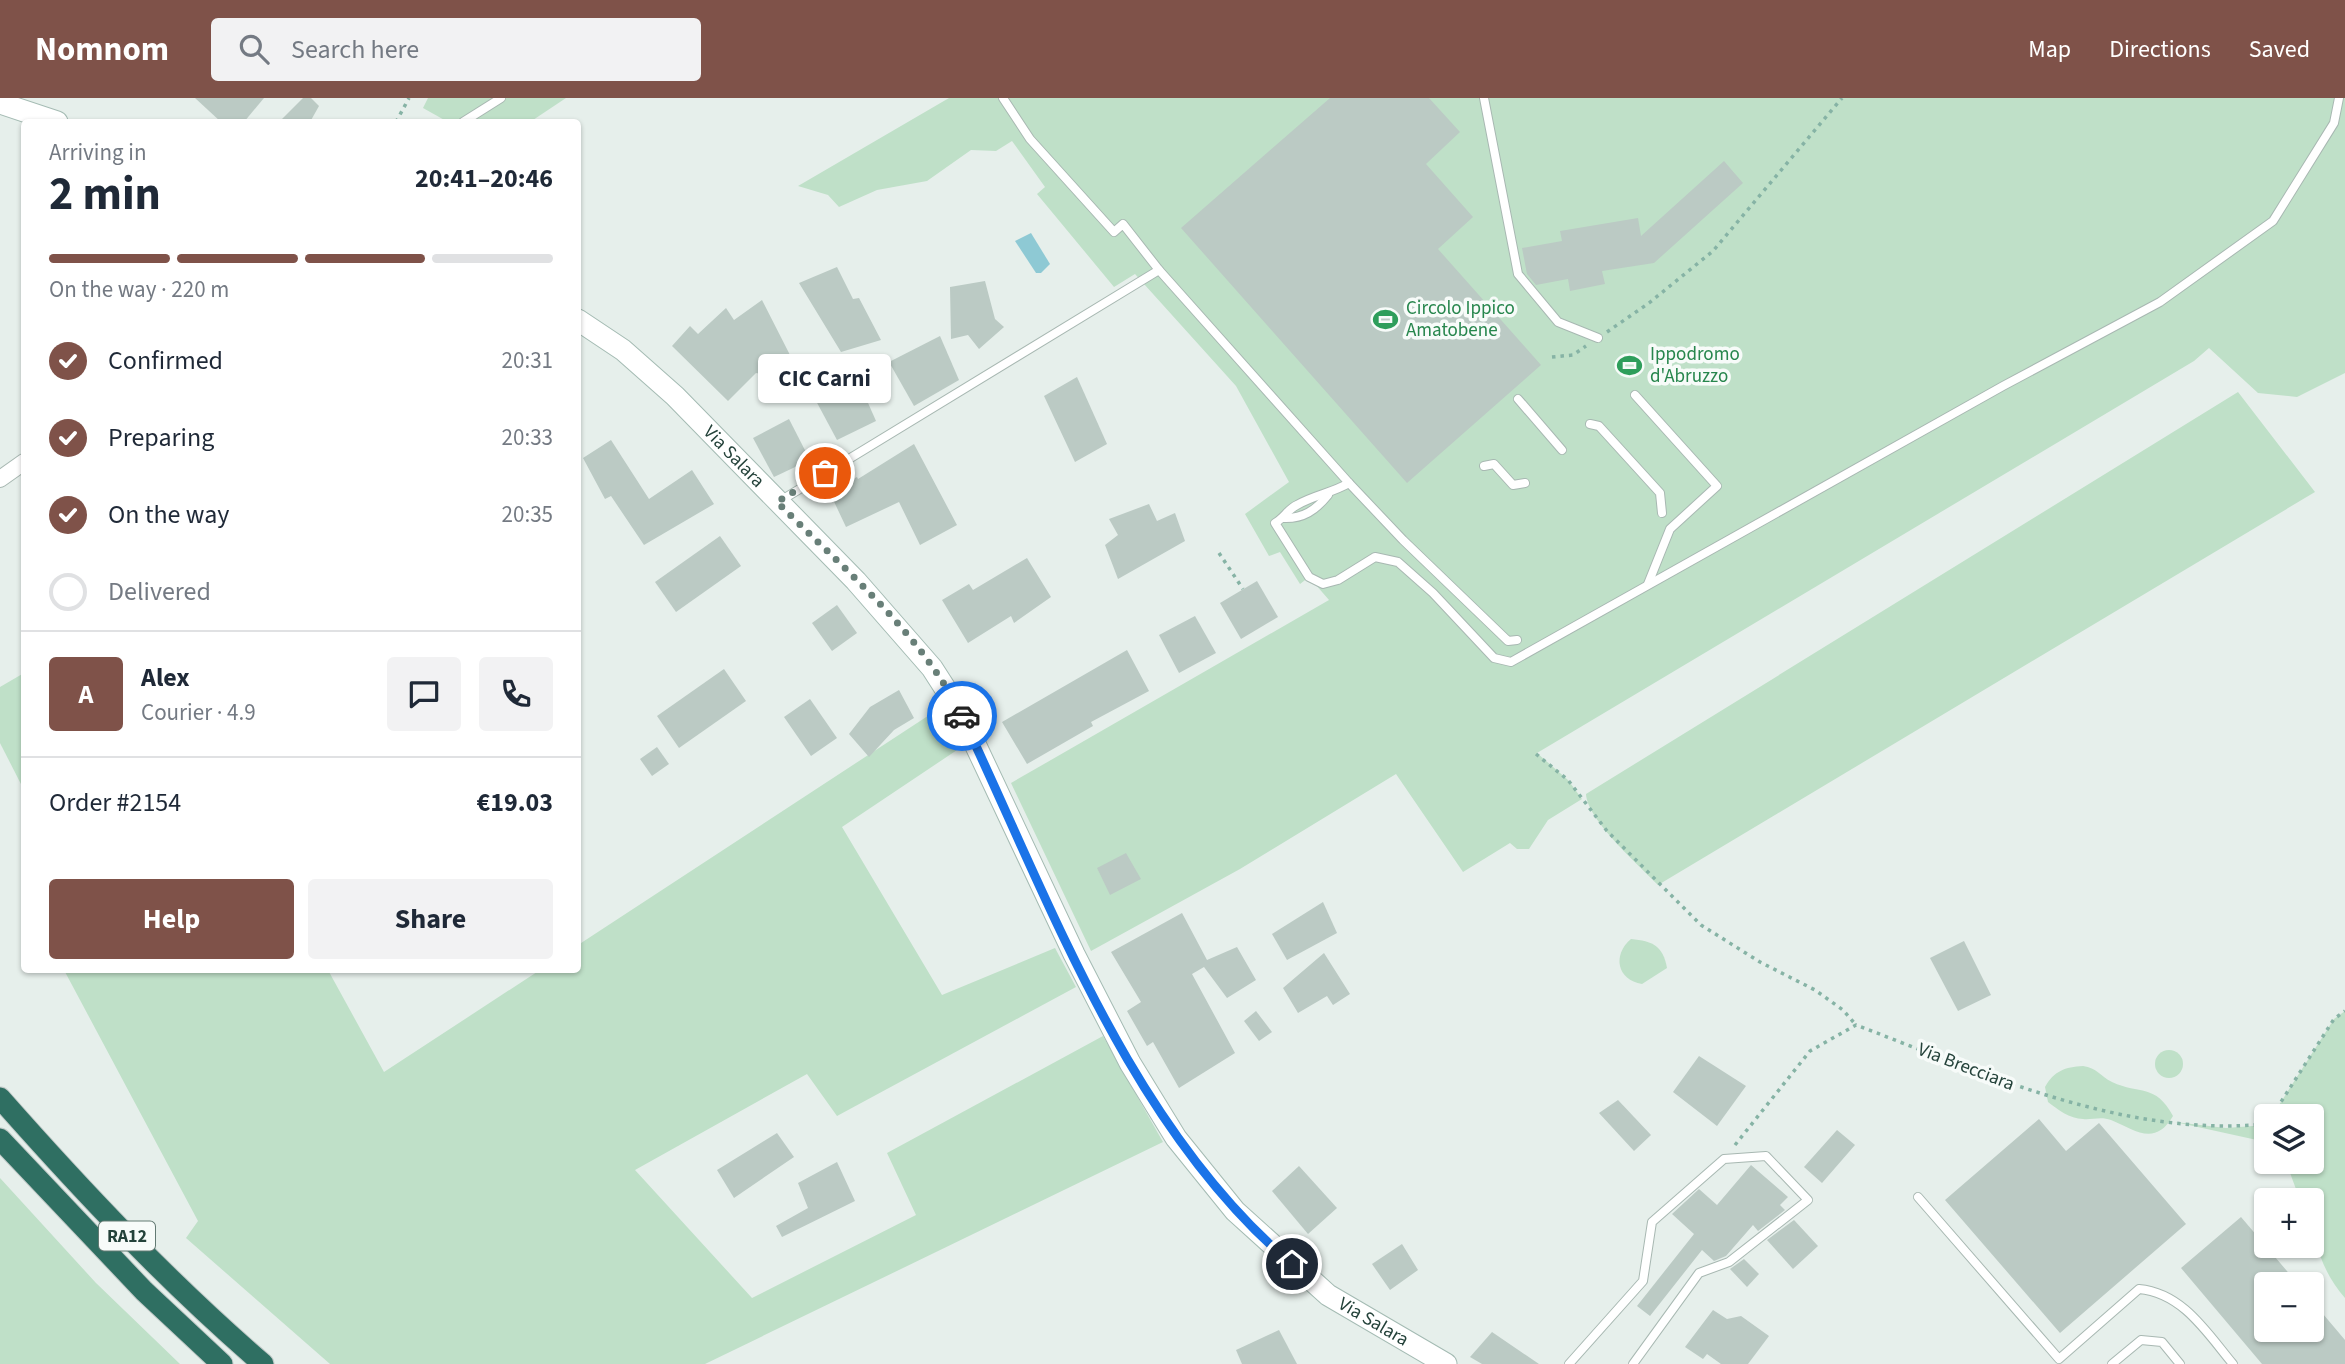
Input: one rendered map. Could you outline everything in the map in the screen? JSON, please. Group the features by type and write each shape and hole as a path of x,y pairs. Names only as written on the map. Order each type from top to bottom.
{"highway":[{"name":"RA12","path":"0,1098 75,1182 158,1267 262,1364"},
{"name":"RA12","path":"0,1139 144,1291 222,1364"}],"street":[{"path":"0,103 48,119"},
{"name":"Via Salara","path":"581,322 623,350 675,396 910,640 947,688 1101,1009 1153,1102 1201,1171 1235,1211 1328,1295 1446,1364"},
{"path":"0,479 21,464"}],"lane":[{"path":"468,119 501,98"},
{"path":"1003,98 1030,139 1114,232 1123,225 1159,270 1403,540 1508,641 1517,640"},
{"path":"1484,98 1518,274 1558,322 1598,338"},
{"path":"1349,483 1328,495 1311,497 1292,507 1275,523 1309,577 1323,584 1338,580 1375,557 1398,562 1433,593 1494,658 1511,662 2160,302 2273,220 2334,124 2339,98"},
{"path":"777,502 1159,270"},
{"path":"1635,395 1717,486 1670,529 1648,584"},
{"path":"1518,399 1562,450"},
{"path":"1590,424 1599,426 1660,493 1662,513"},
{"path":"1484,466 1494,464 1513,485 1525,483"},
{"path":"1569,1364 1643,1281 1652,1222 1724,1159 1766,1156 1808,1200 1729,1262 1699,1273 1633,1364"},
{"path":"1918,1197 2059,1359 2139,1289 2170,1297 2189,1313 2233,1364"},
{"path":"2112,1364 2141,1340 2162,1342 2180,1364"}],"path":[{"path":"398,119 409,98"},
{"path":"1552,357 1573,355 1649,303 1713,251 1842,98"},
{"path":"1219,552 1243,589"},
{"path":"1536,754 1568,780 1607,831 1701,925 1760,962 1815,990 1843,1010 1856,1025 1810,1051 1724,1159"},
{"path":"2280,1104 2334,1019 2345,1010"},
{"name":"Via Brecciara","path":"1856,1025 2031,1092 2161,1121 2226,1128 2254,1126"}],"green space":[{"path":"428,98 566,98 534,119 443,119 423,108"},
{"name":"Ippodromo d'Abruzzo","path":"949,98 2345,98 2345,373 2297,397 2258,393 2209,348 2194,361 1537,753 1568,780 1582,799 1548,820 1529,849 1517,849 1510,843 1463,872 1396,774 1240,869 1091,951 1011,783 1329,600 1309,577 1300,584 1280,552 1269,556 1245,514 1289,482 1236,386 1135,274 1114,287 1037,194 1045,187 1012,141 996,151 971,150 927,181 877,190 839,207 828,195 798,186"},
{"path":"2238,392 2315,492 1658,885 1615,842 1595,816 1586,794"},
{"path":"21,675 21,784 0,743 0,687"},
{"path":"940,708 960,748 842,827 942,995 1055,948 1076,987 837,1116 807,1074 635,1170 752,1298 916,1215 887,1153 1103,1036 1163,1142 705,1364 330,1364 186,1238 198,1221 66,973 330,973 384,1072 535,973 581,973 581,943"},
{"path":"1631,939 1656,946 1663,954 1667,968 1642,984 1627,978 1620,966 1621,952"},
{"path":"2345,1011 2345,1298 2329,1276 2322,1258 2324,1258 2324,1188 2296,1188 2290,1174 2324,1174 2324,1104 2280,1104 2334,1019"},
{"path":"2169,1050 2179,1054 2183,1064 2179,1074 2169,1078 2159,1074 2155,1064 2159,1054"},
{"path":"2083,1066 2122,1086 2153,1094 2173,1116 2159,1131 2152,1134 2136,1131 2107,1119 2078,1119 2064,1113 2048,1102 2045,1087 2052,1077 2061,1071"},
{"path":"2175,1122 2226,1128 2254,1126 2254,1139"},
{"path":"0,1178 96,1283 180,1364 0,1364"}],"water":[{"path":"1031,233 1050,264 1041,273 1036,273 1015,241"}],"building":[{"path":"195,98 264,98 246,119 218,119"},
{"path":"303,98 311,98 319,106 312,119 282,119"},
{"name":"Circolo Ippico Amatobene","path":"1330,98 1429,98 1460,132 1426,164 1473,217 1438,249 1541,365 1407,483 1181,228"},
{"path":"1724,161 1743,183 1654,263 1602,271 1605,284 1570,291 1568,279 1536,285 1527,274 1522,248 1562,241 1560,231 1638,218 1641,236"},
{"path":"837,267 853,299 859,298 881,340 841,352 799,283"},
{"path":"985,281 995,319 1004,327 979,349 968,335 951,339 950,287"},
{"path":"762,300 790,355 766,375 756,373 728,401 672,346 690,326 698,334 726,308 734,320"},
{"path":"940,336 959,380 914,406 889,362"},
{"path":"1077,377 1107,444 1075,462 1044,396"},
{"path":"857,378 876,421 837,440 815,399"},
{"path":"789,419 810,460 774,477 753,438"},
{"path":"611,440 649,499 692,470 714,504 644,545 611,496 605,499 583,458"},
{"path":"914,444 957,525 920,545 899,502 846,527 829,491 857,477 858,479"},
{"path":"1149,504 1157,521 1175,513 1185,541 1118,579 1105,545 1118,535 1109,519"},
{"path":"720,536 741,566 676,612 655,582"},
{"path":"1027,558 1051,597 1014,623 1011,616 968,643 942,600 969,584 973,590"},
{"path":"1257,581 1278,617 1241,639 1220,603"},
{"path":"837,605 857,633 832,651 812,623"},
{"path":"1195,616 1216,653 1179,673 1159,635"},
{"path":"1127,650 1149,691 1091,722 1093,726 1027,764 1002,722"},
{"path":"724,669 746,701 679,748 657,716"},
{"path":"899,690 914,718 894,730 869,757 849,734 870,707"},
{"path":"810,699 837,738 811,756 784,717"},
{"path":"657,747 669,764 652,776 640,759"},
{"path":"1126,853 1141,879 1110,895 1097,868"},
{"path":"1323,902 1337,933 1287,960 1272,934"},
{"path":"1182,913 1207,960 1237,947 1256,980 1227,998 1204,967 1192,974 1235,1053 1179,1088 1153,1042 1147,1046 1127,1011 1141,1002 1111,952"},
{"path":"1964,941 1991,995 1958,1011 1930,958"},
{"path":"1324,953 1350,994 1333,1005 1327,996 1298,1013 1283,988"},
{"path":"1256,1011 1272,1032 1259,1041 1244,1021"},
{"path":"1699,1056 1746,1086 1717,1126 1673,1092"},
{"path":"1618,1100 1651,1135 1634,1151 1599,1113"},
{"path":"2039,1119 2066,1151 2099,1123 2186,1224 2060,1333 1945,1200"},
{"path":"1837,1130 1855,1145 1822,1183 1804,1167"},
{"path":"777,1133 794,1157 734,1198 717,1170"},
{"path":"837,1162 855,1201 782,1237 776,1226 808,1208 798,1183"},
{"path":"1751,1165 1788,1197 1780,1205 1785,1210 1758,1231 1753,1225 1726,1256 1714,1261 1702,1250 1650,1316 1637,1306 1694,1234 1672,1214 1699,1189 1717,1205"},
{"path":"1299,1166 1337,1208 1308,1234 1272,1191"},
{"path":"2241,1217 2254,1232 2254,1258 2276,1258 2288,1272 2254,1272 2254,1342 2324,1342 2324,1315 2345,1340 2345,1364 2262,1364 2181,1268"},
{"path":"1794,1220 1818,1246 1793,1269 1767,1240"},
{"path":"1402,1244 1418,1270 1390,1290 1372,1264"},
{"path":"1744,1259 1759,1274 1747,1287 1730,1269"},
{"path":"1713,1310 1727,1319 1741,1316 1769,1336 1748,1364 1721,1364 1707,1354 1703,1359 1685,1347"},
{"path":"1279,1330 1297,1364 1242,1364 1236,1350"},
{"path":"1492,1332 1539,1364 1482,1364 1470,1357"}],"way so far":[{"path":"825,473 777,502 910,640 947,688 962,716"}],"place":[{"name":"Circolo Ippico Amatobene","path":"1386,319"},
{"name":"Ippodromo d'Abruzzo","path":"1630,365"},
{"name":"CIC Carni","path":"825,473"}],"route":[{"path":"962,716 1074,954 1141,1083 1201,1171 1235,1211 1292,1264"}]}
